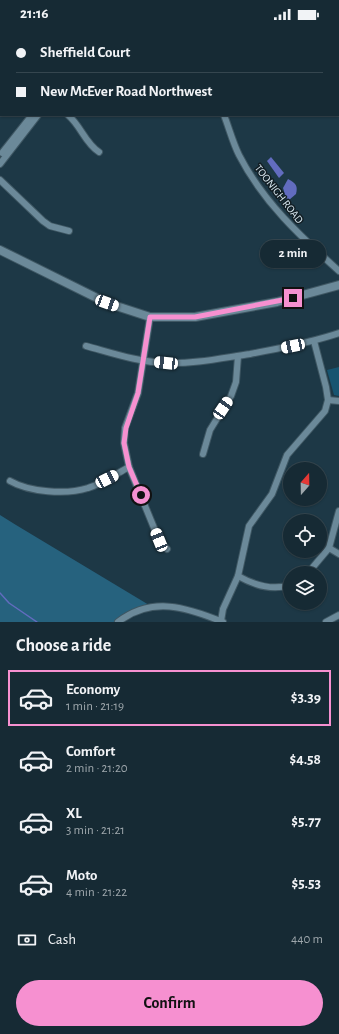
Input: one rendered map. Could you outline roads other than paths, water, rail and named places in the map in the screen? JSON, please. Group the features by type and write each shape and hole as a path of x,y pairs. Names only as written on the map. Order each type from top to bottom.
{"street":[{"path":"0,164 1,156 31,116"},
{"path":"1,156 37,116"},
{"path":"69,116 77,123 91,146 99,152"},
{"name":"TOONIGH ROAD","path":"224,116 238,154 251,176 272,205 301,237 339,271"},
{"path":"0,180 43,221 50,226 69,231"},
{"path":"0,250 107,303 150,317 195,317 277,302 339,285"},
{"path":"150,317 138,393 125,436 126,457 159,540 167,549"},
{"path":"86,346 142,361 166,363 194,362 238,356 314,341 339,333"},
{"path":"118,622 126,615 139,610 168,605 222,622 223,609 238,576 249,526 272,494 287,455 297,442 319,420 325,411 328,400 314,341"},
{"path":"203,454 210,430 231,396 236,382 238,356"},
{"path":"328,400 339,401"},
{"path":"10,481 19,486 33,490 80,490 89,488 129,467"},
{"path":"314,566 329,548 339,511"},
{"path":"329,548 338,554"},
{"path":"238,576 262,586 276,588 283,586"},
{"path":"326,622 339,615"}],"water":[{"path":"271,157 284,173 279,178 267,161"},
{"path":"288,179 295,183 297,189 296,194 289,200 286,198 283,188"}],"waterway":[{"path":"0,593 9,603 37,622"}]}
